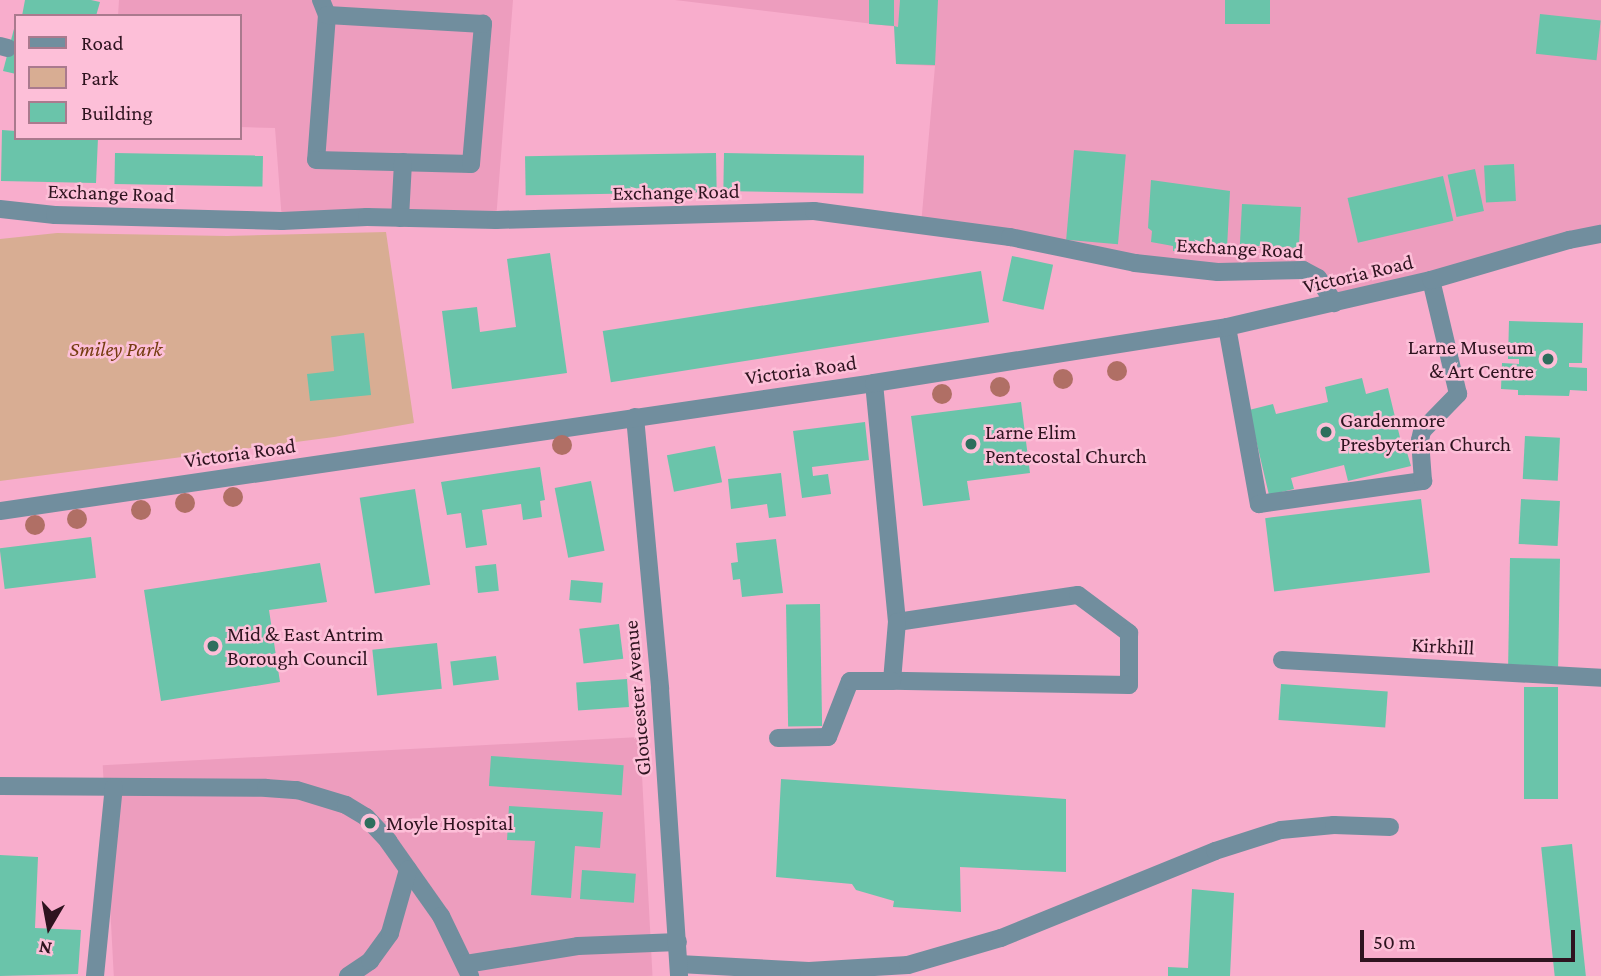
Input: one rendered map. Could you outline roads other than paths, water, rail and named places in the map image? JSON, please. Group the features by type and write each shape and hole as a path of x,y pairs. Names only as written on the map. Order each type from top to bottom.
{"street":[{"path":"324,7 483,24 471,164 316,160 324,7"},
{"path":"400,218 402,162"},
{"name":"Exchange Road","path":"0,209 55,215 282,221 400,218 496,220 814,211 1010,237 1135,263 1219,272 1303,270 1318,278 1334,303"},
{"name":"Victoria Road","path":"0,511 874,383 1227,327 1432,280 1570,240 1601,234"},
{"path":"1227,327 1259,504 1423,481 1420,440 1422,431 1458,394 1432,280"},
{"path":"874,383 897,622 892,681"},
{"name":"Gloucester Avenue","path":"635,417 660,689 679,970"},
{"path":"778,738 828,737 850,681 1129,685 1129,633 1078,595 897,622"},
{"name":"Kirkhill","path":"1282,660 1601,678"},
{"path":"0,786 266,788 297,790 326,797 366,817 388,841 441,916 468,970 578,947 678,942"},
{"path":"95,976 114,788"},
{"path":"679,970 808,971 908,965 1000,937 1215,852 1281,830 1334,825 1390,827"},
{"path":"348,976 370,961 390,933 408,870"}],"place":[{"name":"Larne Museum & Art Centre","path":"1548,359"},
{"name":"Gardenmore Presbyterian Church","path":"1326,432"},
{"name":"Larne Elim Pentecostal Church","path":"971,444"},
{"name":"Mid & East Antrim Borough Council","path":"213,646"},
{"name":"Moyle Hospital","path":"370,823"}],"park label":[{"name":"Smiley Park","path":"116,349"}]}
